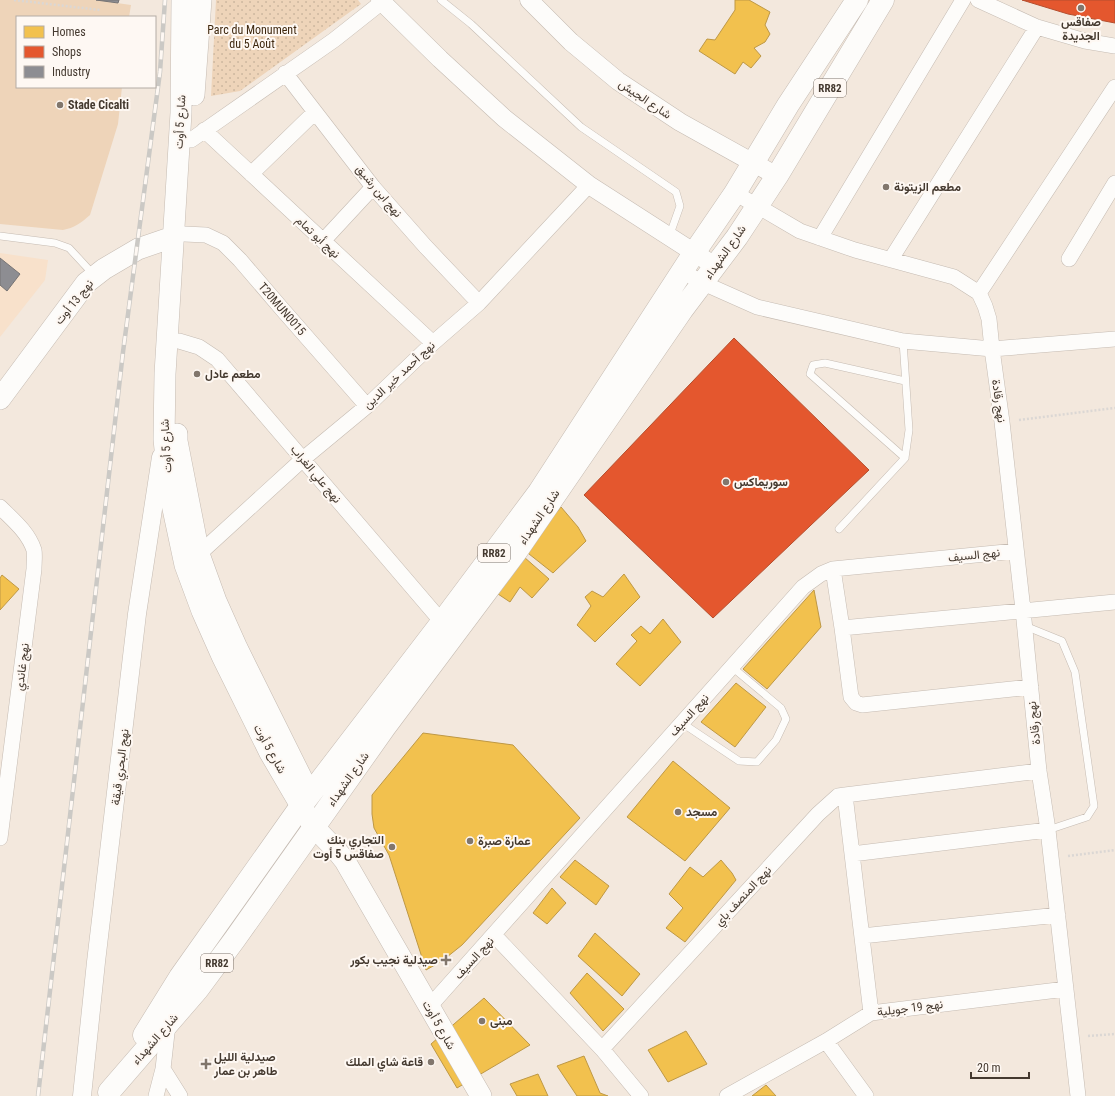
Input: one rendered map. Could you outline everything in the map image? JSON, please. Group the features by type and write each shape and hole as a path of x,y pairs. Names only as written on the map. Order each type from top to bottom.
{"main road":[{"name":"شارع 5 أوت","path":"182,0 177,441 199,554 216,601 305,800"},
{"name":"شارع 5 أوت","path":"201,0 197,135 179,235 165,374 164,438 169,490 185,565 202,611 270,753 305,800 345,862 481,1096"},
{"name":"شارع الشهداء","path":"108,1094 198,989 235,940 385,727 682,271 735,193 788,105 857,0"},
{"name":"شارع الشهداء","path":"108,1094 180,977 305,800 449,627 516,552 682,310 737,237 777,176 883,0"},
{"name":"نهج 13 أوت","path":"0,399 86,283 104,269 138,249 179,235"}],"street":[{"name":"شارع الجيش","path":"529,0 571,42 618,81 669,115 777,176"},
{"path":"820,238 962,0"},
{"path":"978,0 1037,27 1085,41 1115,46"},
{"path":"197,135 334,40 384,1 440,59 504,118 589,186 694,253 710,274 757,307 903,341 992,350 1115,338"},
{"path":"891,259 1037,27"},
{"name":"نهج ابن رشيق","path":"285,73 373,186 425,246 479,303"},
{"path":"735,193 800,231 954,277 979,293 1115,87"},
{"path":"251,174 315,112"},
{"name":"نهج أبو تمام","path":"197,135 251,174 433,343"},
{"path":"1069,259 1115,183"},
{"path":"323,241 373,186"},
{"name":"نهج أحمد خير الدين","path":"199,554 303,458 367,406 433,343 479,303 589,186"},
{"name":"T20MUN0015","path":"179,235 206,235 223,243 240,260 367,406"},
{"path":"682,271 710,274"},
{"name":"نهج رقادة","path":"979,293 989,319 1002,422 1039,771 1048,830 1078,1096"},
{"name":"نهج علي الغراب","path":"179,341 199,347 217,359 449,627"},
{"name":"نهج البحري قيقة","path":"82,1096 96,962 137,614 164,438"},
{"name":"نهج غاندي","path":"0,507 18,524 29,539 34,551 34,569 0,838"},
{"name":"نهج السيف","path":"429,1008 803,587 821,574 833,569 1016,551"},
{"path":"833,569 851,696 856,703 862,705 1031,687"},
{"path":"842,628 1115,602"},
{"path":"871,1013 845,795 1039,771"},
{"name":"نهج المنصف باي","path":"602,1049 818,814 838,796 845,795"},
{"path":"852,854 1048,830"},
{"path":"862,936 1058,915"},
{"path":"494,935 602,1049 641,1096"},
{"name":"نهج 19 جويلية","path":"727,1096 826,1041 871,1013 1066,989"},
{"path":"156,1096 163,1069 168,1024"},
{"path":"826,1041 866,1096"},
{"path":"163,1069 180,1096"}],"lane":[{"path":"441,0 470,24 581,127 676,192 680,206 669,237"},
{"path":"0,236 55,243 69,248 95,276"},
{"path":"839,529 905,458 909,430 903,341"},
{"path":"905,381 825,363 813,365 810,374 905,458"},
{"path":"1024,626 1062,641 1075,672 1094,806 1087,817 1048,830"},
{"path":"682,723 739,761 757,762 776,740 786,719 782,708 732,667"}],"path":[{"path":"14,0 100,10"},
{"path":"1002,422 1115,408"},
{"path":"1051,858 1115,850"},
{"path":"1072,1038 1115,1034"}],"shaded area":[{"path":"0,253 48,260 45,280 0,337"}],"green space":[{"name":"Stade Cicalti","path":"0,0 96,0 131,5 129,16 16,16 16,88 122,88 118,124 90,215 77,225 63,230 0,224"},
{"name":"Parc du Monument du 5 Août","path":"216,0 358,0 361,4 240,91 211,96"}],"building: Homes":[{"path":"735,0 749,0 770,12 765,25 770,34 765,42 754,48 761,56 751,68 743,62 735,74 699,51 707,39 715,40 735,10"},
{"path":"561,507 578,527 586,541 553,573 524,550"},
{"path":"524,557 549,579 532,598 520,587 510,602 498,594"},
{"path":"624,574 640,597 595,642 577,625 591,606 585,597 592,591 603,597"},
{"path":"2,575 19,589 0,610 0,578"},
{"path":"814,590 821,627 767,689 743,669"},
{"path":"663,619 681,642 640,686 616,664 637,641 631,635 641,626 650,634"},
{"path":"736,683 766,707 735,747 701,722"},
{"name":"عمارة صبرة","path":"423,733 513,745 580,818 462,945 442,961 426,970 389,855 374,828 372,814 372,795"},
{"name":"مسجد","path":"673,761 730,808 685,861 627,817"},
{"path":"575,860 609,886 596,905 560,877"},
{"path":"721,860 736,880 685,942 666,928 683,908 669,894 690,867 703,877"},
{"path":"552,888 566,903 547,924 533,913"},
{"path":"595,933 640,974 622,996 578,956"},
{"path":"587,973 624,1009 603,1031 570,993"},
{"name":"مبنى","path":"484,998 530,1045 457,1088 431,1044"},
{"path":"686,1031 707,1064 668,1082 648,1050"},
{"path":"584,1056 600,1093 608,1096 577,1096 557,1066"},
{"path":"538,1074 548,1096 517,1096 510,1084"},
{"path":"766,1085 776,1096 752,1096"}],"building: Shops":[{"name":"صفاقس الجديدة","path":"1022,0 1115,0 1115,23 1068,14"},
{"name":"سوريماكس","path":"734,338 869,470 713,618 584,495"}],"building: Industry":[{"path":"96,0 119,0 118,3"},
{"path":"0,258 20,274 7,291 0,285"}],"railway":[{"path":"38,1096 123,352 160,72 165,0"}],"place":[{"name":"صفاقس الجديدة","path":"1081,8"},
{"name":"Stade Cicalti","path":"60,105"},
{"name":"مطعم الزيتونة","path":"886,187"},
{"name":"مطعم عادل","path":"197,374"},
{"name":"سوريماكس","path":"726,482"},
{"name":"مسجد","path":"678,812"},
{"name":"عمارة صبرة","path":"470,841"},
{"name":"التجاري بنك صفاقس 5 أوت","path":"392,847"},
{"name":"صيدلية نجيب بكور","path":"446,960"},
{"name":"مبنى","path":"482,1021"},
{"name":"قاعة شاي الملك","path":"431,1062"},
{"name":"صيدلية الليل طاهر بن عمار","path":"206,1064"}]}
